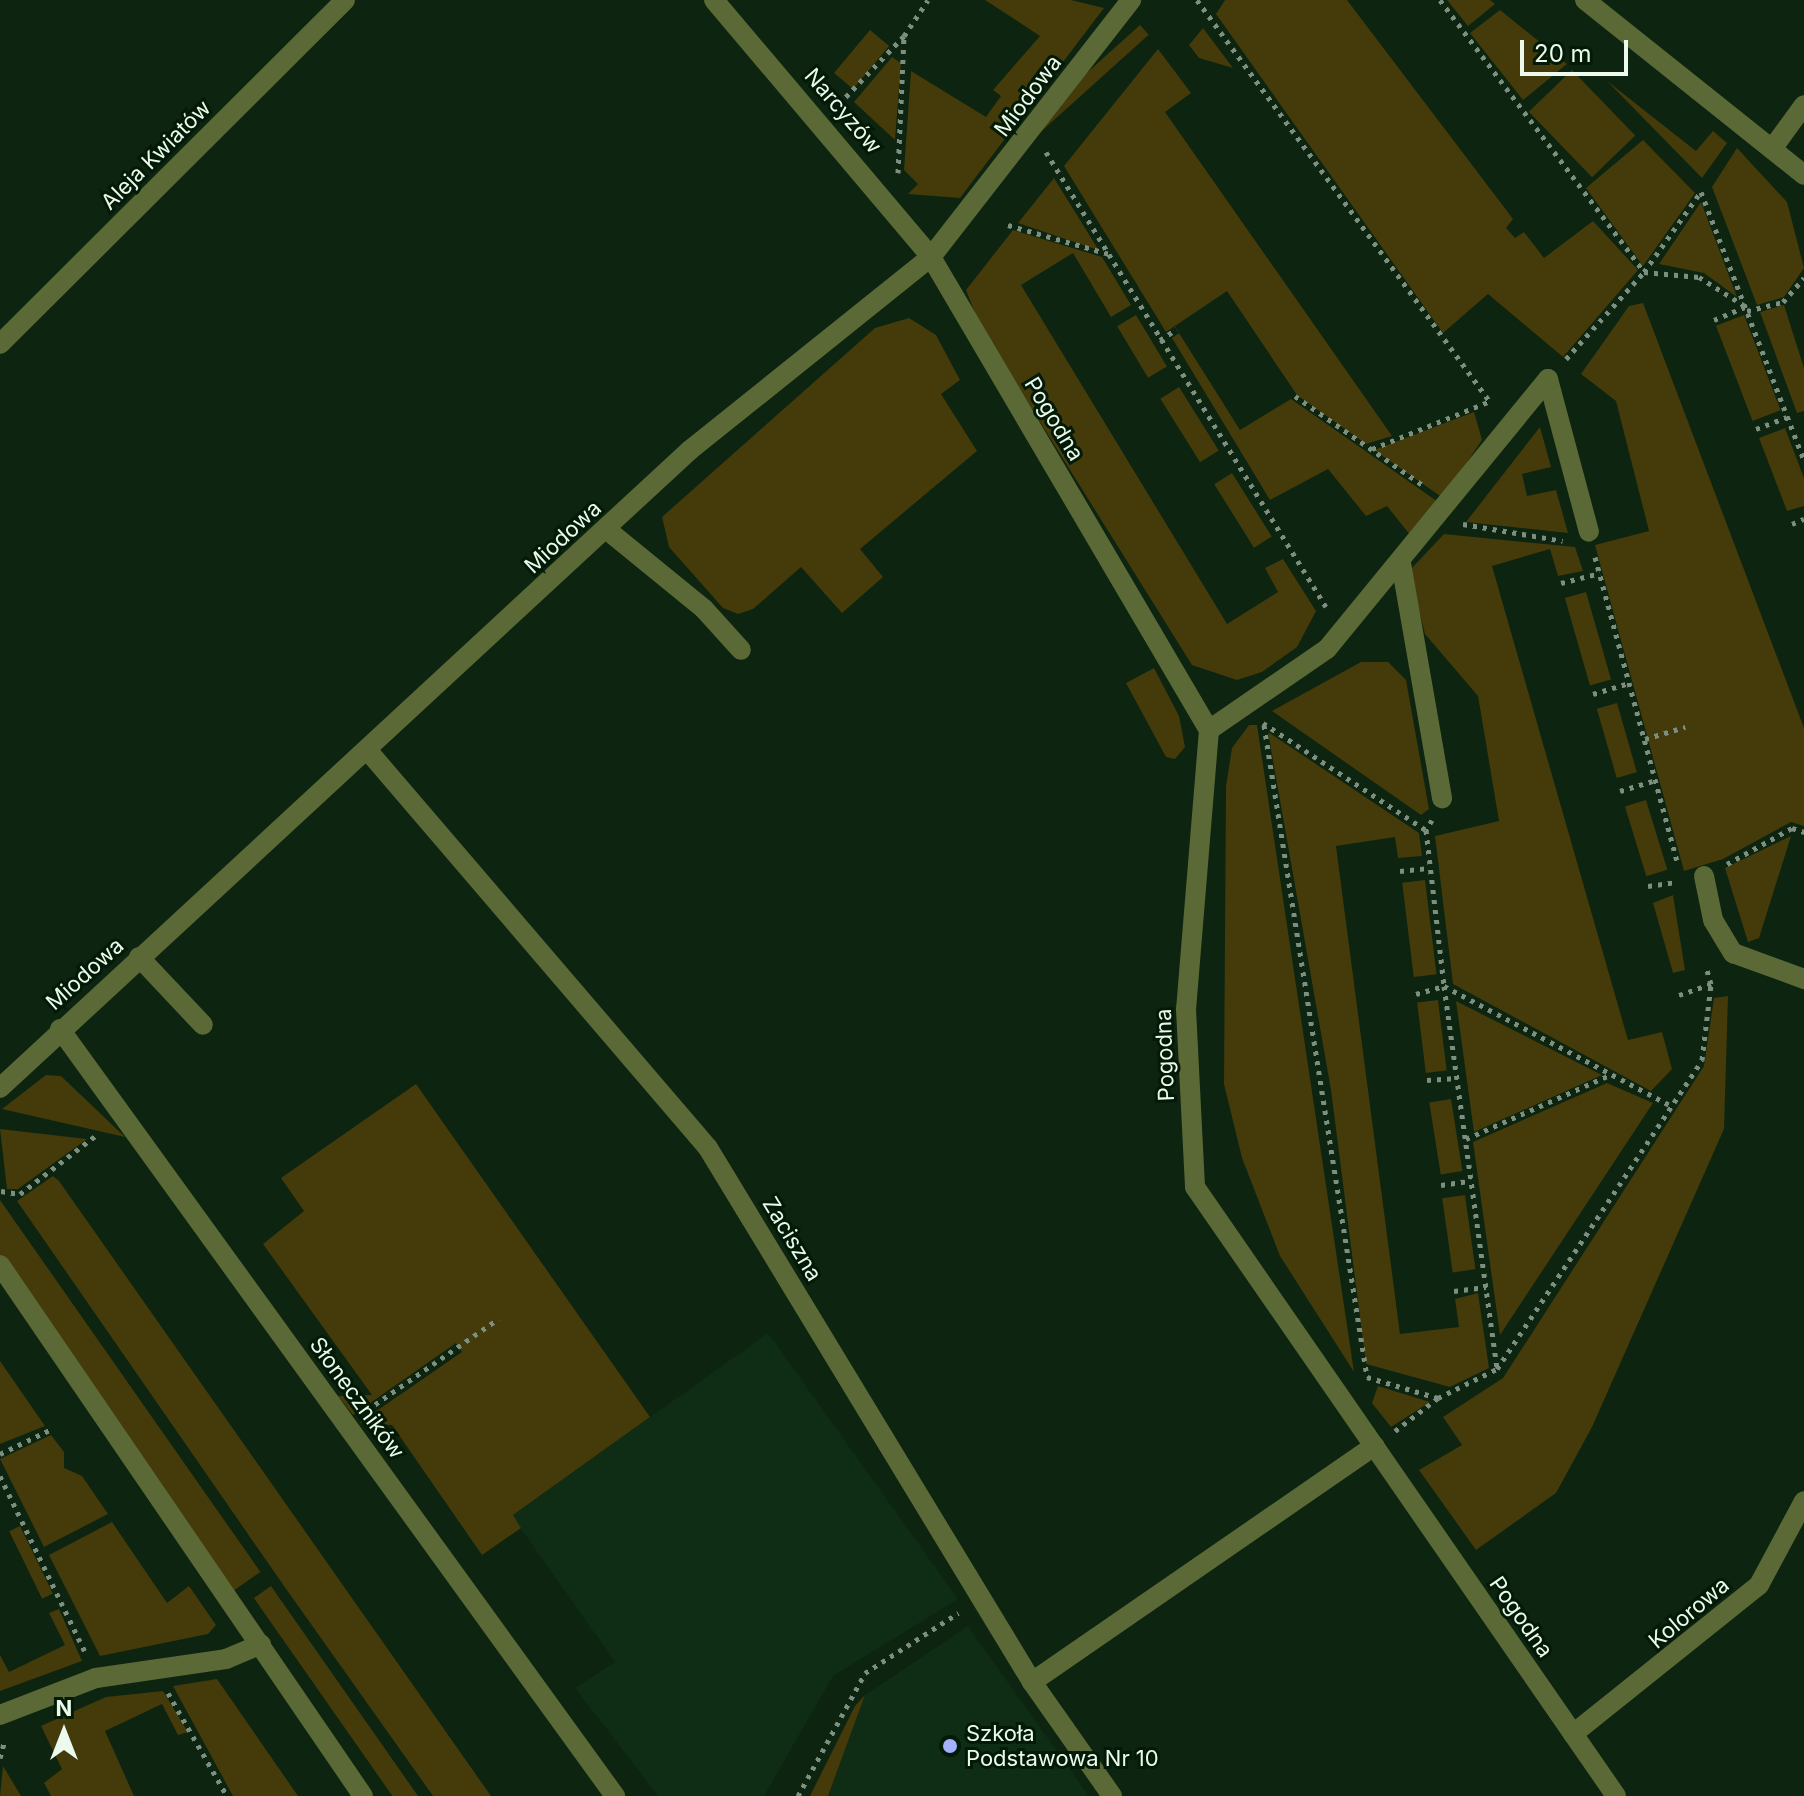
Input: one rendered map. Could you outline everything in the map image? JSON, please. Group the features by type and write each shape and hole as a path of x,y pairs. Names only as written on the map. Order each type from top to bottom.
{"street":[{"name":"Aleja Kwiatów","path":"0,344 345,0"},
{"name":"Narcyzów","path":"714,0 821,123 931,257"},
{"name":"Miodowa","path":"0,1088 139,957 369,752 606,529 783,371 931,257 1131,0"},
{"path":"1585,0 1804,175"},
{"path":"1772,149 1804,105"},
{"name":"Pogodna","path":"931,257 1209,730 1186,1009 1195,1187 1616,1796"},
{"path":"1209,730 1341,631 1401,563 1548,379"},
{"path":"1548,379 1591,539"},
{"path":"606,529 741,650"},
{"path":"1401,563 1442,798"},
{"name":"Zaciszna","path":"369,752 708,1148 1032,1682 1112,1796"},
{"path":"1704,876 1713,920 1733,953 1804,979"},
{"path":"139,957 203,1025"},
{"name":"Słoneczników","path":"60,1029 615,1796"},
{"path":"0,1265 363,1796"},
{"path":"1032,1682 1374,1446"},
{"name":"Kolorowa","path":"1573,1734 1759,1585 1804,1501"},
{"path":"0,1715 96,1678 226,1659 261,1644"}],"path":[{"path":"821,123 904,36 928,0"},
{"path":"1197,0 1508,427"},
{"path":"1440,0 1644,272 1699,277 1746,308"},
{"path":"898,173 904,36"},
{"path":"1030,132 1109,254 1341,631"},
{"path":"1548,379 1644,272 1701,192 1804,460"},
{"path":"1008,225 1109,254"},
{"path":"1714,320 1746,308 1783,302 1804,278"},
{"path":"1160,340 1177,329"},
{"path":"1295,396 1448,503"},
{"path":"1371,450 1490,401"},
{"path":"1756,429 1787,417"},
{"path":"1792,524 1804,519"},
{"path":"1434,520 1591,539 1687,896"},
{"path":"1561,583 1600,573"},
{"path":"1593,694 1630,683"},
{"path":"1239,710 1426,830"},
{"path":"1264,724 1367,1377 1438,1398"},
{"path":"1645,739 1685,727"},
{"path":"1620,791 1656,780"},
{"path":"1442,798 1426,830 1444,986 1497,1369"},
{"path":"1704,876 1792,828 1804,832"},
{"path":"1400,871 1431,868"},
{"path":"1648,886 1683,881"},
{"path":"1374,1446 1438,1398 1497,1369 1702,1060 1711,984 1703,955"},
{"path":"1679,995 1711,984"},
{"path":"1416,994 1444,986 1670,1105"},
{"path":"1465,1139 1611,1075"},
{"path":"1427,1080 1457,1078"},
{"path":"1,1191 20,1194 95,1136"},
{"path":"1441,1185 1471,1181"},
{"path":"1454,1291 1486,1287"},
{"path":"346,1424 498,1319"},
{"path":"0,1454 52,1429"},
{"path":"0,1476 90,1662"},
{"path":"798,1796 865,1673 982,1598"},
{"path":"162,1682 227,1796"}],"shaded area":[{"path":"985,0 1071,0 1104,8 960,198 908,194 918,184 904,170 911,71 986,117 1001,96 993,90 1040,36"},
{"path":"1225,0 1347,0 1513,219 1506,228 1515,238 1524,232 1544,258 1593,221 1638,270 1563,357 1488,294 1443,333 1216,14"},
{"path":"1447,0 1490,0 1495,4 1468,26"},
{"path":"1500,10 1567,64 1523,100 1470,33"},
{"path":"1140,25 1149,35 1036,136 1028,126"},
{"path":"1203,28 1233,68 1199,58 1189,45"},
{"path":"870,30 889,46 853,89 834,73"},
{"path":"1158,49 1191,93 1165,112 1392,436 1366,444 1297,395 1227,291 1166,332 1064,166"},
{"path":"892,57 901,63 895,140 854,102"},
{"path":"1572,70 1635,135 1592,177 1529,112"},
{"path":"1607,81 1696,151 1713,131 1727,143 1702,178"},
{"path":"1643,140 1695,193 1643,266 1586,188"},
{"path":"1737,148 1787,202 1804,268 1784,297 1757,305 1712,187"},
{"path":"1054,178 1098,249 1098,250 1018,223"},
{"path":"1701,202 1737,297 1704,273 1659,264"},
{"path":"1013,230 1102,257 1131,305 1111,317 1073,253 1021,285 1227,624 1278,592 1265,568 1283,559 1316,611 1297,647 1262,672 1237,680 1192,665 980,326 966,290"},
{"path":"1643,303 1804,728 1804,826 1791,822 1723,859 1684,871 1595,545 1649,531 1616,401 1581,374 1629,306"},
{"path":"1784,305 1804,368 1804,411 1797,413 1760,312"},
{"path":"1136,315 1167,366 1148,378 1117,326"},
{"path":"1744,315 1781,410 1753,421 1716,326"},
{"path":"909,318 936,335 960,380 941,394 977,451 860,549 883,577 842,613 801,567 753,609 738,614 723,608 669,547 662,517 875,328"},
{"path":"1179,333 1240,430 1291,399 1441,504 1415,541 1387,506 1366,516 1328,469 1270,500 1172,338"},
{"path":"1179,387 1219,451 1200,462 1160,399"},
{"path":"1474,412 1482,440 1443,498 1374,450"},
{"path":"1540,427 1551,467 1522,474 1527,496 1556,490 1568,533 1466,522"},
{"path":"1785,428 1804,478 1804,506 1787,511 1759,438"},
{"path":"1232,473 1272,537 1254,548 1214,484"},
{"path":"1444,534 1575,547 1583,571 1558,576 1550,549 1492,566 1628,1040 1662,1032 1672,1069 1651,1091 1453,984 1435,836 1499,821 1478,696 1425,634 1409,571"},
{"path":"1586,592 1611,679 1590,686 1565,598"},
{"path":"1361,662 1388,662 1406,680 1429,809 1421,815 1272,711"},
{"path":"1154,668 1179,716 1185,747 1175,759 1166,757 1126,683"},
{"path":"1617,703 1637,772 1617,778 1597,709"},
{"path":"1249,725 1257,725 1354,1372 1280,1256 1242,1158 1224,1084 1226,786 1232,748"},
{"path":"1268,732 1419,833 1422,856 1398,858 1395,837 1336,846 1400,1334 1459,1327 1455,1299 1478,1293 1489,1368 1450,1387 1366,1364 1331,1090"},
{"path":"1646,800 1667,870 1646,876 1625,806"},
{"path":"1791,836 1759,938 1748,942 1725,868"},
{"path":"1425,880 1437,974 1414,977 1402,883"},
{"path":"1673,895 1685,970 1673,973 1653,903"},
{"path":"1728,996 1724,1129 1592,1427 1556,1493 1476,1550 1419,1470 1462,1445 1443,1417 1503,1378 1704,1066 1714,998"},
{"path":"1438,1000 1447,1070 1426,1073 1417,1003"},
{"path":"1456,1001 1602,1075 1474,1132"},
{"path":"46,1075 61,1076 125,1137 2,1109"},
{"path":"1607,1083 1653,1103 1500,1335 1473,1142"},
{"path":"416,1084 650,1417 513,1515 521,1528 482,1555 392,1425 359,1423 462,1352 456,1343 353,1415 338,1396 372,1395 263,1244 304,1211 281,1178"},
{"path":"1451,1099 1462,1171 1441,1175 1429,1102"},
{"path":"0,1129 87,1139 18,1189 7,1189"},
{"path":"53,1176 491,1796 433,1796 284,1586 17,1201"},
{"path":"1465,1195 1475,1269 1453,1272 1442,1198"},
{"path":"0,1200 260,1572 234,1590 0,1256"},
{"path":"768,1333 958,1599 833,1676 764,1796 658,1796 575,1688 615,1662 512,1516"},
{"path":"0,1361 45,1426 0,1444"},
{"path":"1378,1386 1430,1402 1391,1427 1372,1403"},
{"path":"51,1435 64,1452 64,1468 82,1476 108,1514 44,1547 0,1459"},
{"path":"112,1522 167,1603 189,1586 216,1625 208,1634 100,1656 49,1555"},
{"path":"20,1526 53,1593 42,1599 9,1531"},
{"path":"271,1586 418,1796 392,1796 254,1598"},
{"path":"59,1609 82,1661 0,1691 0,1655 9,1672 65,1645 49,1613"},
{"name":"Szkoła Podstawowa Nr 10","path":"968,1626 1089,1796 828,1796 865,1695"},
{"path":"217,1679 298,1796 233,1796 173,1686"},
{"path":"163,1691 188,1732 178,1735 162,1704 105,1731 134,1796 51,1796 44,1783 62,1769 41,1726 106,1697"},
{"path":"865,1695 828,1796 810,1796 855,1706"},
{"path":"3,1766 21,1796 0,1796"}],"place":[{"name":"Szkoła Podstawowa Nr 10","path":"950,1746"}]}
